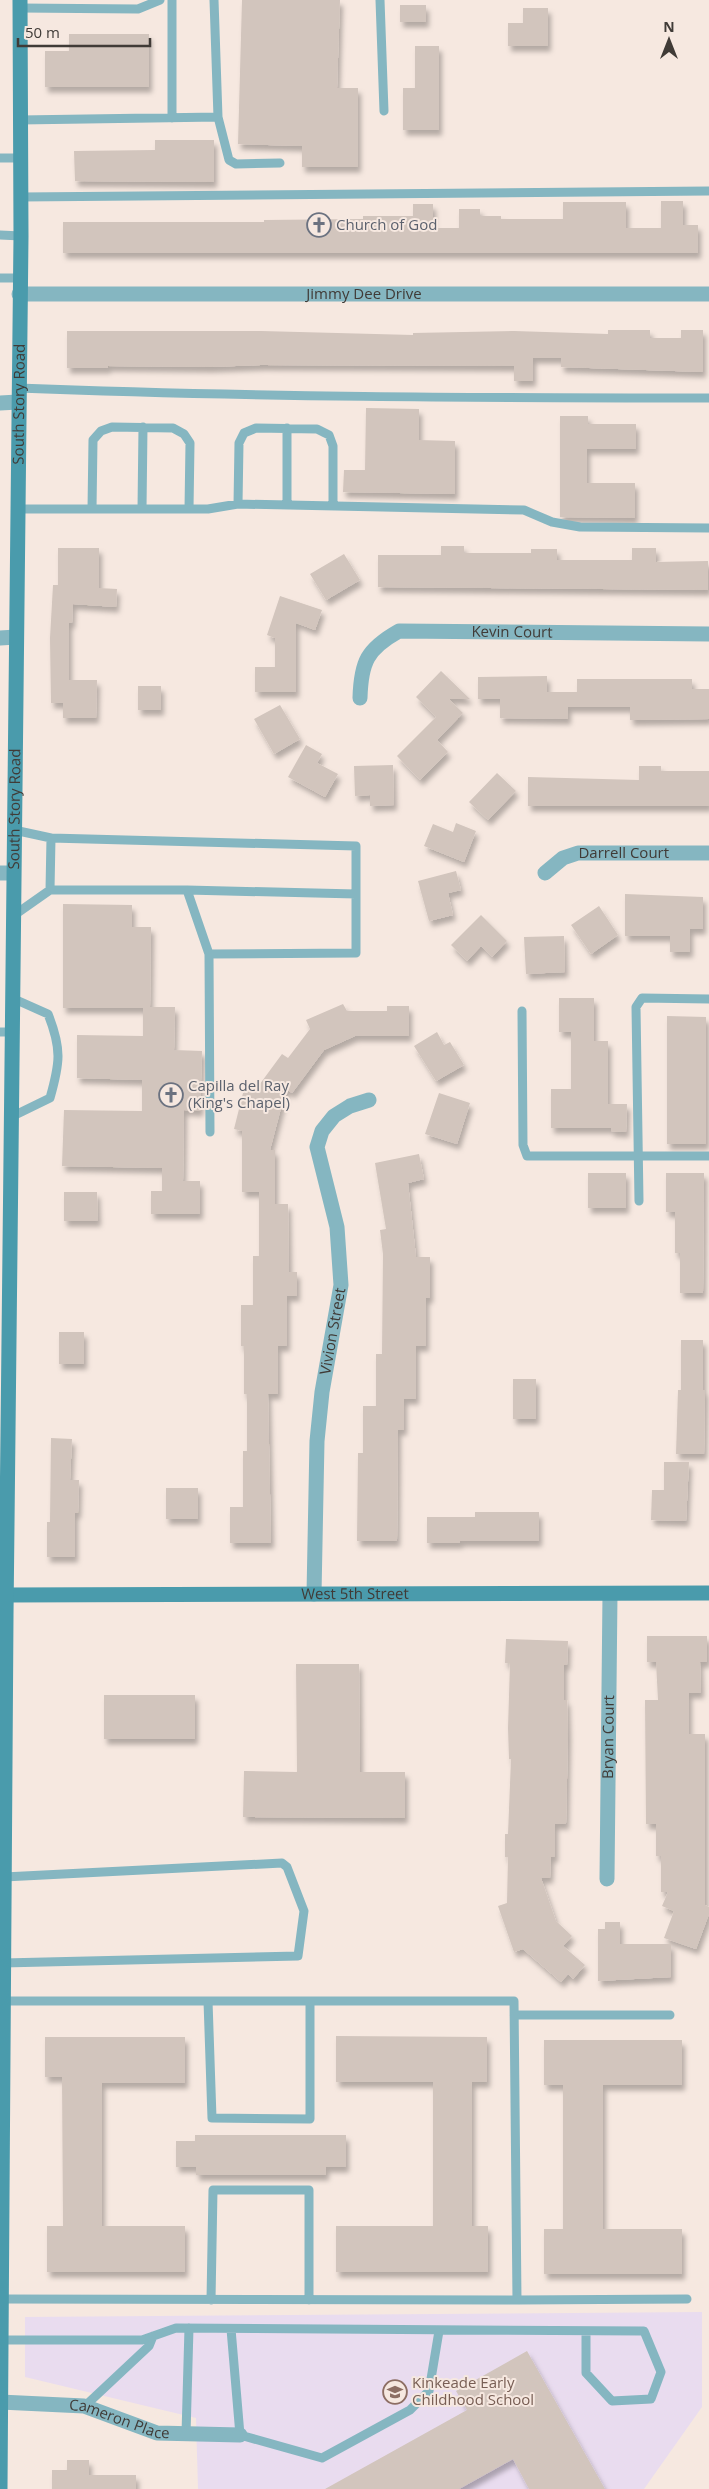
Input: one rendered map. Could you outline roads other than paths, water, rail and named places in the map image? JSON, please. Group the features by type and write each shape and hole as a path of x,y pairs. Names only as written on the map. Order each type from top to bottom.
{"main road":[{"name":"South Story Road","path":"0,2489 2,1907 4,1877 5,1147 11,1118 6,1032 12,998 13,916 7,873 14,830 21,236 20,4"},
{"name":"West 5th Street","path":"3,1595 709,1593"}],"street":[{"name":"Jimmy Dee Drive","path":"19,294 709,294"},
{"path":"0,403 18,395"},
{"name":"Kevin Court","path":"360,698 360,672 372,651 383,640 399,631 709,634"},
{"path":"0,638 16,637"},
{"name":"Darrell Court","path":"546,873 563,858 578,853 709,853"},
{"name":"Vivion Street","path":"314,1594 317,1442 322,1392 341,1285 337,1227 317,1147 322,1131 334,1116 350,1106 369,1100"},
{"name":"Bryan Court","path":"607,1879 610,1594"},
{"name":"Cameron Place","path":"0,2402 85,2406 158,2433 240,2435"}],"lane":[{"path":"20,4 138,9 160,0"},
{"path":"172,0 172,118"},
{"path":"214,0 218,118 229,160 236,164 280,164"},
{"path":"380,0 384,111"},
{"path":"20,120 218,118"},
{"path":"0,158 21,158"},
{"path":"21,197 709,191"},
{"path":"0,235 21,236"},
{"path":"0,278 20,278"},
{"path":"18,395 709,398"},
{"path":"92,510 93,440 101,431 112,427 173,428 184,434 190,443 189,509"},
{"path":"142,510 143,427"},
{"path":"238,504 239,443 244,433 256,428 287,428 317,429 329,435 333,446 333,506"},
{"path":"287,428 287,505"},
{"path":"17,510 208,509 238,504 524,510 552,522 580,527 709,528"},
{"path":"14,830 51,838 356,846 356,953 210,954"},
{"path":"50,890 51,838"},
{"path":"13,916 50,890 187,890 356,894"},
{"path":"187,890 210,954 210,1132"},
{"path":"11,1118 50,1098 59,1067 56,1034 48,1014 12,998"},
{"path":"639,1201 636,1007 642,998 709,999"},
{"path":"522,1010 523,1145 527,1156 709,1156"},
{"path":"3,1963 298,1956 304,1911 287,1867 282,1862 4,1877"},
{"path":"3,2001 514,2001 517,2300"},
{"path":"208,2001 212,2118 310,2119 310,2001"},
{"path":"514,2015 670,2015"},
{"path":"211,2300 213,2190 309,2190 309,2300"},
{"path":"1,2299 687,2299"},
{"path":"1,2340 142,2340 176,2328 644,2331 662,2372 651,2399 612,2401 586,2373 586,2331"},
{"path":"186,2434 189,2328"},
{"path":"231,2329 240,2435 322,2458 410,2410 429,2391 439,2331"},
{"path":"85,2406 149,2346 153,2336"}],"place":[{"name":"Church of God","path":"319,225"},
{"name":"Capilla del Ray (King's Chapel)","path":"171,1095"},
{"name":"Kinkeade Early Childhood School","path":"395,2392"}]}
